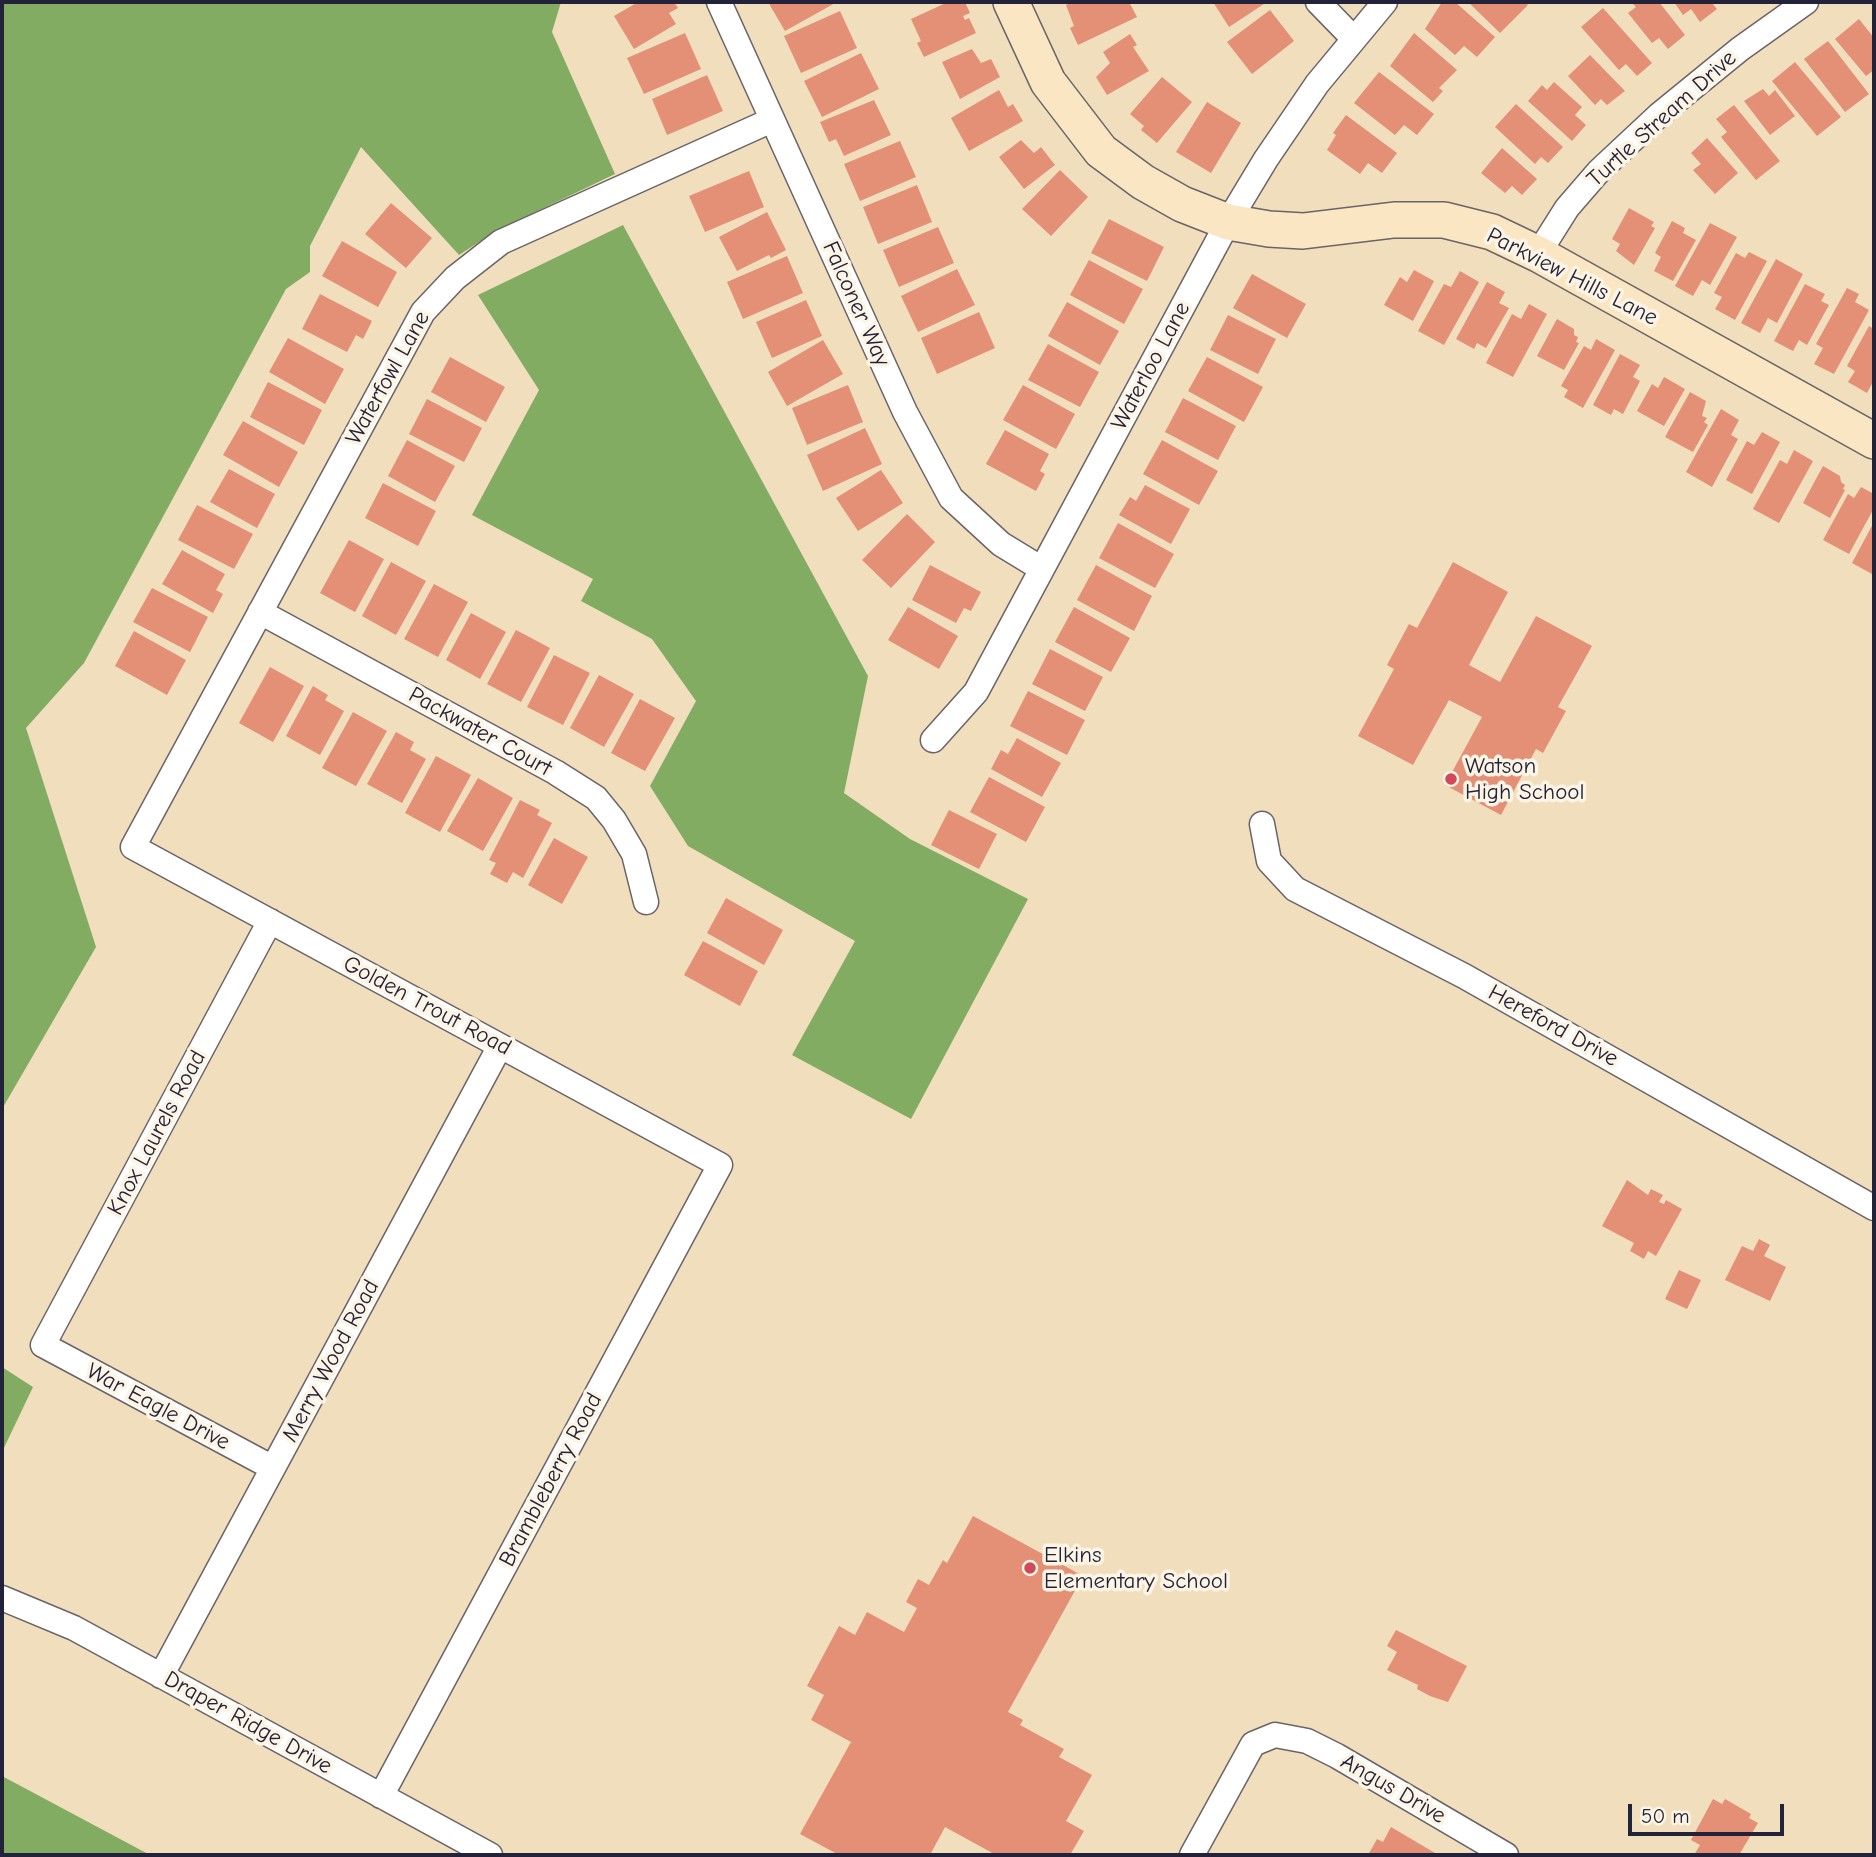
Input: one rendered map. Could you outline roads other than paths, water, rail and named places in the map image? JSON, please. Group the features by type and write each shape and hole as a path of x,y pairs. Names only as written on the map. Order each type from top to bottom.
{"street":[{"name":"Falconer Way","path":"719,2 905,412 951,498 1001,544 1042,569"},
{"name":"Parkview Hills Lane","path":"1011,2 1048,82 1101,151 1143,182 1182,204 1228,222 1303,231 1394,220 1444,220 1492,232 1538,254 1874,442"},
{"path":"1318,2 1353,38"},
{"name":"Waterloo Lane","path":"933,740 976,692 1228,222 1291,120 1353,38 1385,2"},
{"name":"Turtle Stream Drive","path":"1538,254 1567,208 1609,162 1659,115 1740,49 1806,2"},
{"name":"Waterfowl Lane","path":"133,847 423,312 455,278 501,242 772,120"},
{"name":"Packwater Court","path":"260,612 555,772 596,798 614,820 634,853 646,902"},
{"name":"Hereford Drive","path":"1262,824 1269,861 1295,889 1464,976 1874,1208"},
{"name":"Golden Trout Road","path":"133,847 720,1165"},
{"name":"Knox Laurels Road","path":"43,1345 270,921"},
{"name":"Merry Wood Road","path":"161,1676 500,1045"},
{"name":"Brambleberry Road","path":"381,1796 720,1165"},
{"name":"War Eagle Drive","path":"43,1345 273,1468"},
{"name":"Draper Ridge Drive","path":"2,1598 74,1628 491,1855"},
{"name":"Angus Drive","path":"1192,1855 1253,1744 1275,1734 1307,1741 1327,1751 1493,1852"}],"place":[{"name":"Watson High School","path":"1451,779"},
{"name":"Elkins Elementary School","path":"1030,1568"}]}
